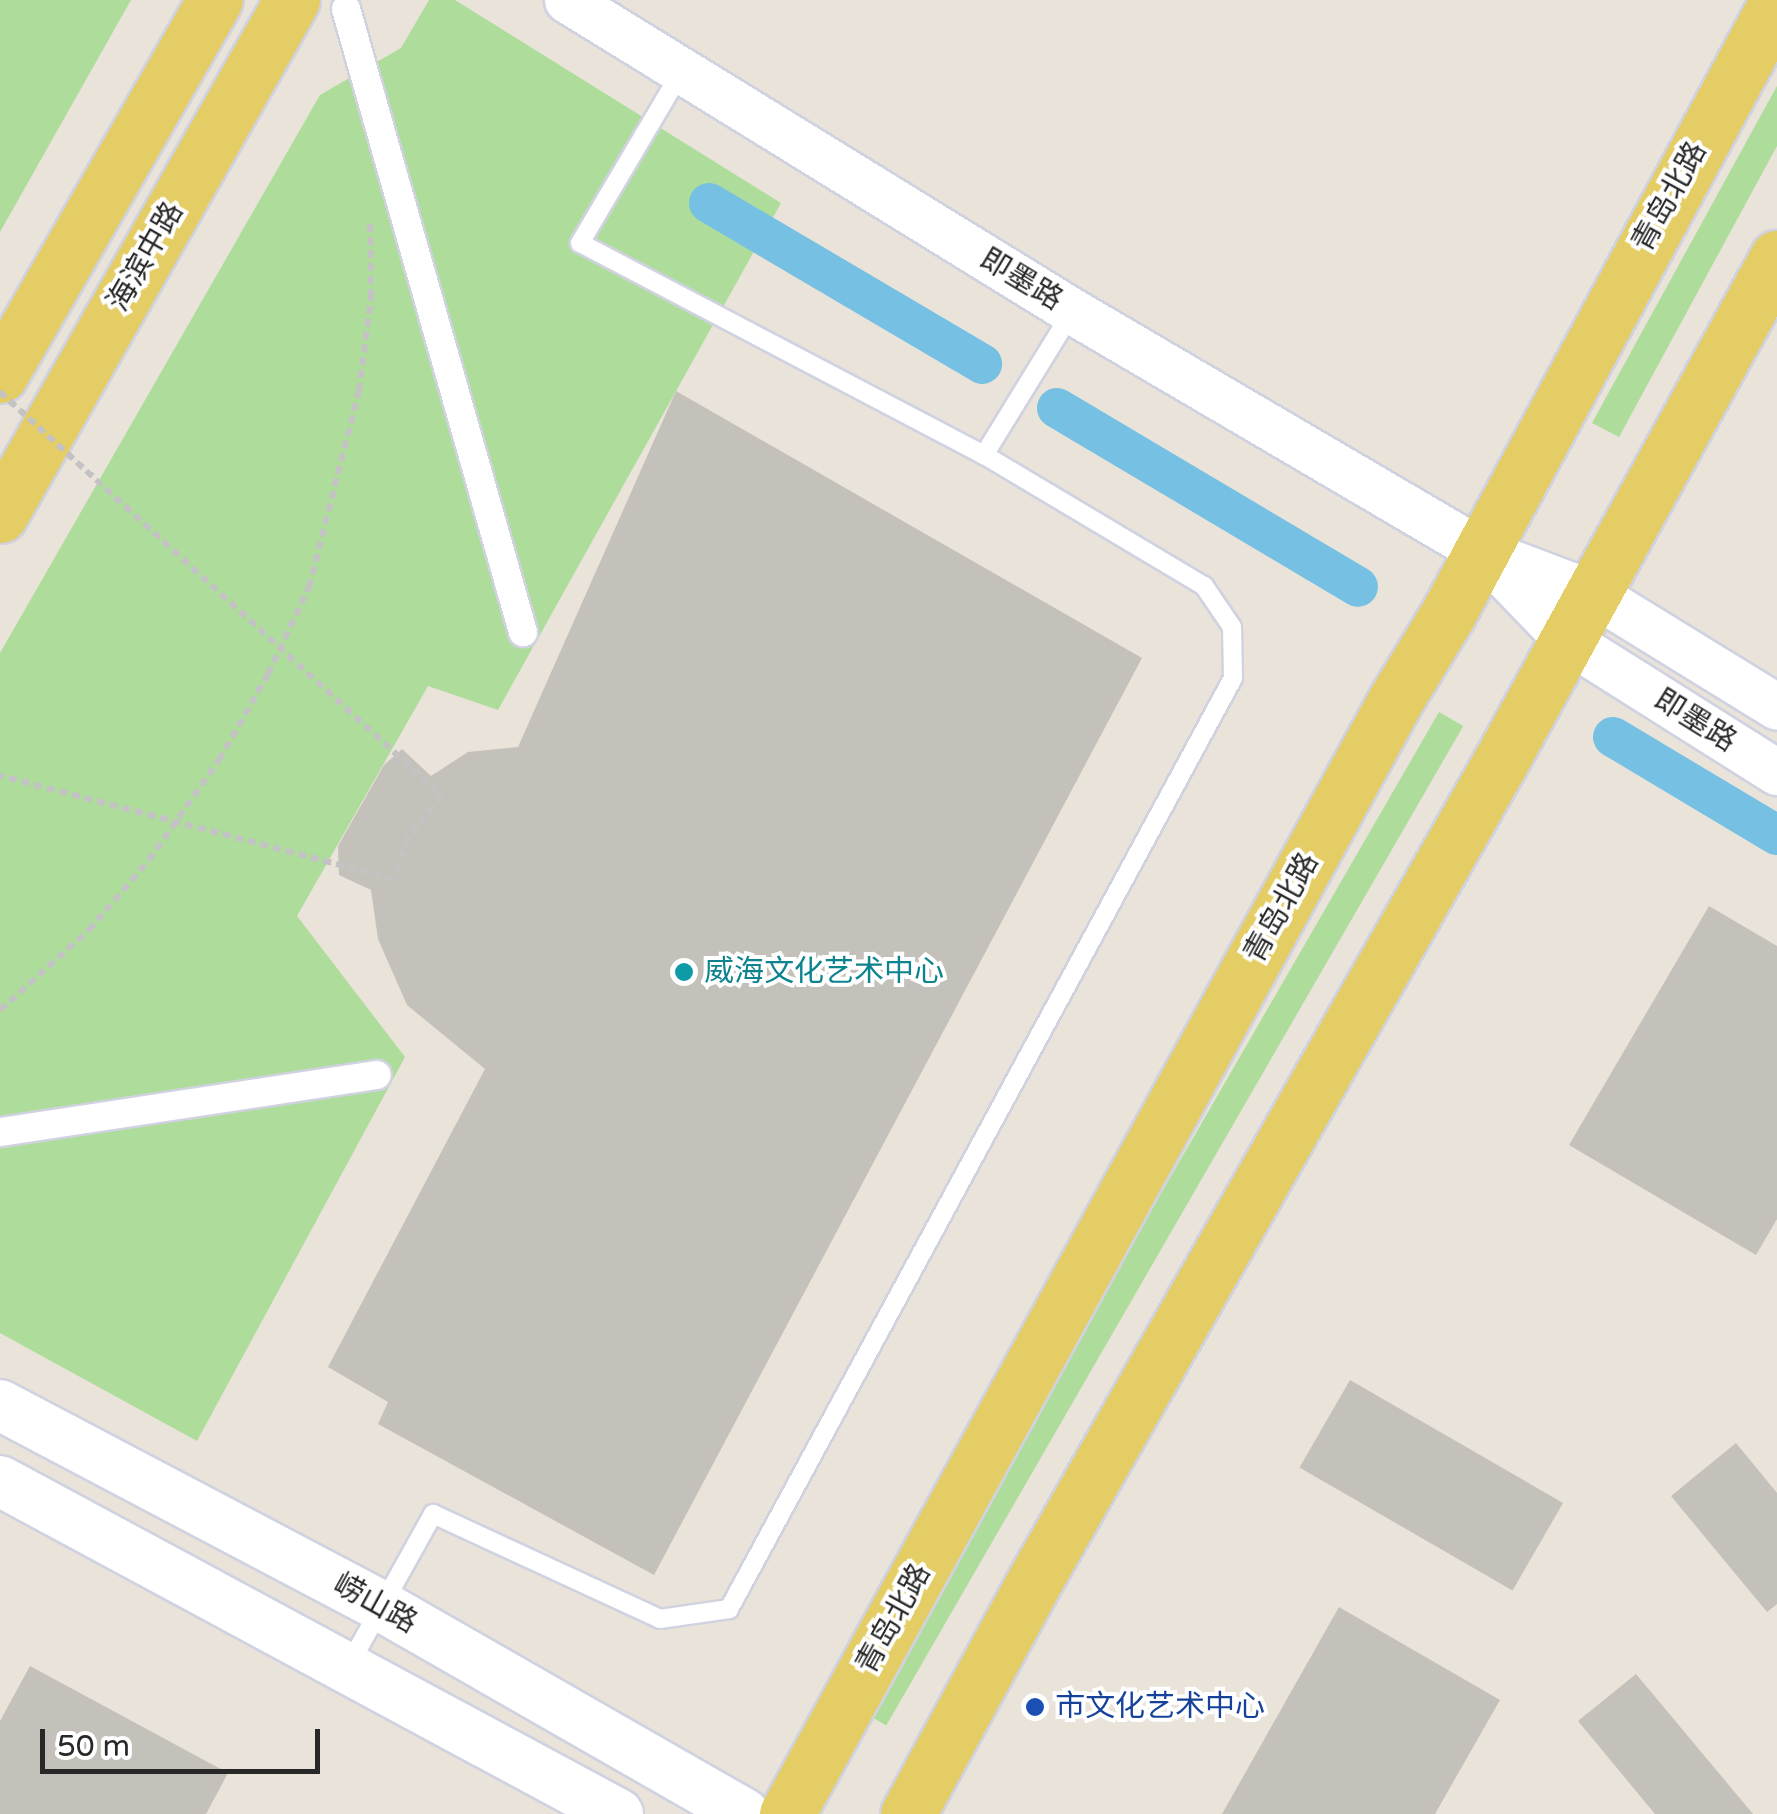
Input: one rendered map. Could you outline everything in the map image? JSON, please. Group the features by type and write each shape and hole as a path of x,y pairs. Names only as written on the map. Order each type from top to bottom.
{"main road":[{"path":"0,374 215,0"},
{"name":"海滨中路","path":"0,514 292,0"},
{"name":"青岛北路","path":"787,1814 1777,2"},
{"path":"908,1814 1030,1589 1567,640 1777,258"},
{"name":"崂山路","path":"0,1405 383,1607 744,1814"},
{"path":"0,1481 618,1814"},
{"path":"935,1814 1030,1589"}],"street":[{"name":"即墨路","path":"567,0 1072,311 1480,551 1592,593 1777,707"},
{"path":"346,9 524,632"},
{"name":"即墨路","path":"1480,551 1567,640 1777,772"},
{"path":"0,1132 377,1075"}],"lane":[{"path":"346,1670 433,1514 660,1619 729,1609 1233,678 1232,627 1204,586 984,455 580,243 681,72"},
{"path":"984,455 1072,311"}],"path":[{"path":"0,1010 89,930 149,860 229,743 268,674 309,587 359,391 371,296 370,211"},
{"path":"0,392 442,795 407,839 394,879 0,776"}],"green space":[{"path":"0,0 131,0 0,232"},
{"path":"429,0 455,0 781,203 498,710 428,686 297,916 405,1057 197,1441 0,1333 0,653 320,95 401,48"},
{"path":"1777,86 1777,146 1619,437 1592,423"},
{"path":"1439,712 1463,726 886,1725 862,1711"}],"building":[{"name":"威海文化艺术中心","path":"676,391 1142,658 654,1575 378,1424 388,1402 328,1367 485,1069 407,1005 378,939 371,890 339,875 338,846 384,765 402,749 431,776 468,752 518,747"},
{"path":"1709,906 1777,946 1777,1219 1756,1255 1569,1145"},
{"path":"1350,1380 1563,1503 1513,1590 1300,1467"},
{"path":"1736,1443 1777,1493 1777,1604 1767,1612 1671,1496"},
{"path":"1339,1607 1500,1700 1435,1814 1222,1814"},
{"path":"30,1666 228,1773 206,1814 0,1814 0,1721"},
{"path":"1636,1674 1753,1814 1655,1814 1578,1721"}],"waterway":[{"path":"709,203 982,364"},
{"path":"1057,408 1358,587"},
{"path":"1613,737 1777,835"}],"place":[{"name":"威海文化艺术中心","path":"684,972"},
{"name":"市文化艺术中心","path":"1035,1707"}]}
